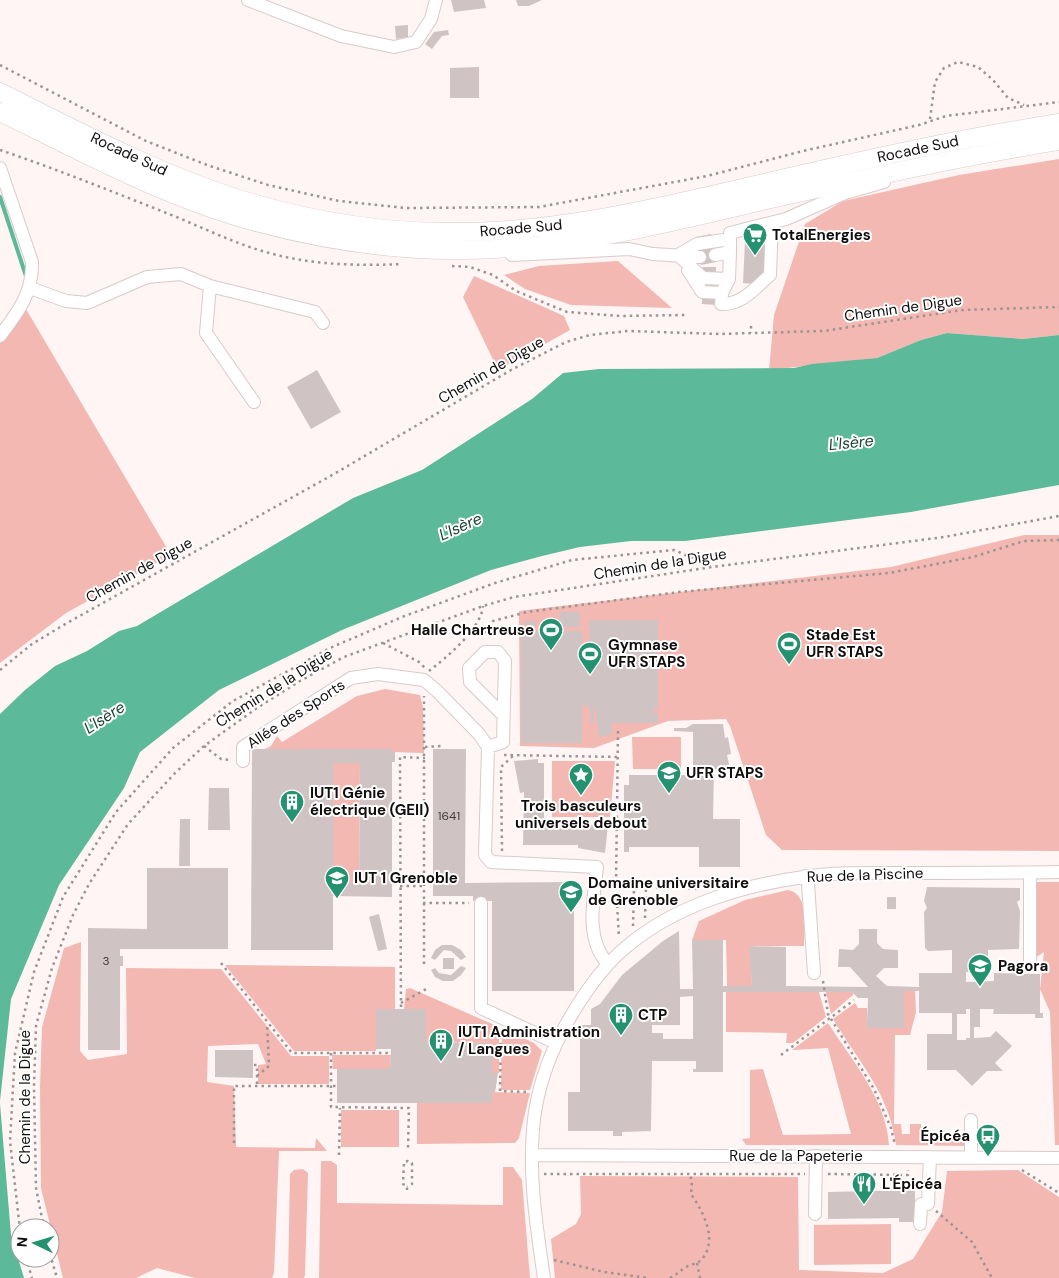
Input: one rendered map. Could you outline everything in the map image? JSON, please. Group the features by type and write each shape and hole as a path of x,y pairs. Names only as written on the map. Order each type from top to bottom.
{"highway":[{"name":"Rocade Sud","path":"0,92 143,162 233,197 324,220 368,227 442,232 532,228 628,214 880,157 1059,123"},
{"name":"Rocade Sud","path":"0,112 138,179 235,216 297,232 442,258 586,239 682,220 902,170 1059,141"}],"street":[{"path":"248,0 341,36 394,47 416,42 431,19 436,0"},
{"path":"772,223 770,275 747,296 732,304 721,304 722,294 729,278 730,233 786,219 845,193 1037,145"},
{"path":"0,168 32,262 30,288 23,304 0,336"},
{"path":"678,255 697,244 730,239"},
{"path":"442,258 629,249 653,254 700,257"},
{"path":"715,255 730,252"},
{"path":"678,255 702,292 722,294"},
{"path":"678,255 703,278 729,278"},
{"path":"30,288 66,300 87,303 148,277 181,274 210,286 315,312 323,323"},
{"path":"210,286 206,333 254,402"},
{"path":"488,747 503,742 505,661 498,652 485,652 469,668 470,682 503,715"},
{"name":"Allée des Sports","path":"243,761 243,747 351,678 392,675 424,677"},
{"path":"424,677 472,727 488,747 485,855 491,862 597,867 592,928 604,959 608,964"},
{"name":"Rue de la Piscine","path":"544,1278 535,1207 533,1155 535,1112 544,1076 556,1043 576,1007 608,964 633,941 683,912 758,885 805,876 1059,872"},
{"path":"1030,873 1030,962"},
{"path":"805,876 808,884 814,972"},
{"path":"481,903 481,1008 556,1043"},
{"path":"971,1157 972,1120"},
{"name":"Rue de la Papeterie","path":"533,1155 1059,1158"},
{"path":"815,1214 816,1156"},
{"path":"920,1224 921,1204 928,1204 930,1157"}],"path":[{"path":"930,119 935,82 944,68 958,62 978,67 993,80 1008,98 1025,105"},
{"path":"0,65 146,141 207,166 268,185 339,201 406,208 539,207 708,176 803,151 919,125 930,119 1059,102"},
{"path":"0,150 61,170 184,220 232,242 276,255 362,265 409,263"},
{"path":"442,258 493,275 516,291 567,312 621,316 685,315"},
{"name":"Chemin de Digue","path":"0,670 32,644 67,623 552,348 590,335 609,332 751,333 824,331 962,310 1059,307"},
{"path":"751,326 751,333"},
{"name":"Chemin de la Digue","path":"42,1218 36,1188 34,1087 36,1026 52,968 73,915 108,852 128,824 176,772 204,746 256,708 344,657 483,606 514,597 712,567 944,538 1059,516"},
{"path":"486,633 493,621 528,612 679,592 889,573 973,558 1024,541 1059,540"},
{"path":"19,1218 10,1141 15,1053 34,972 63,897 116,812 173,748 232,701 330,648 402,616 495,583 572,560 674,550 712,567"},
{"path":"424,677 475,626 482,614 483,606"},
{"path":"383,643 419,662 424,677 424,964"},
{"path":"618,731 616,886 619,936"},
{"path":"204,746 221,759 243,761"},
{"path":"425,747 441,746"},
{"path":"488,747 502,755 618,757"},
{"path":"502,862 502,767 514,755"},
{"path":"401,1007 400,757 425,758"},
{"path":"400,886 423,886"},
{"path":"616,886 702,890"},
{"path":"634,887 634,931"},
{"path":"645,923 646,888"},
{"path":"423,903 481,903"},
{"path":"220,963 292,1053 391,1053"},
{"path":"824,986 825,1003 830,1018 874,1089 891,1128 895,1149"},
{"path":"401,1003 426,989"},
{"path":"781,1055 854,1000"},
{"path":"257,1076 269,1066 267,1021"},
{"path":"500,1026 500,1091"},
{"path":"331,1053 331,1107 409,1108"},
{"path":"254,1065 257,1065 257,1086"},
{"path":"234,1143 234,1086 337,1086"},
{"path":"496,1091 532,1092"},
{"path":"408,1148 409,1103"},
{"path":"339,1155 340,1108"},
{"path":"1001,1157 1059,1194"},
{"path":"408,1161 412,1162 412,1184 407,1188 403,1184 404,1162 408,1161"},
{"path":"544,1174 908,1175 908,1165"},
{"path":"670,1278 704,1257 708,1234 702,1209 690,1194 692,1182 690,1174"},
{"path":"928,1204 972,1242 992,1278"},
{"path":"550,1260 566,1262 604,1272 648,1278"},
{"path":"697,1263 700,1278"}],"shaded area":[{"path":"1059,159 1059,335 1023,339 947,333 921,340 877,358 769,370 774,315 805,224 843,201 959,175"},
{"path":"618,261 672,308 571,305 525,289 504,275 539,266"},
{"path":"474,276 564,316 570,330 498,370 463,297"},
{"path":"23,304 171,555 66,613 0,663 0,336"},
{"name":"Stade Est UFR STAPS","path":"1024,535 1059,535 1059,851 782,850 766,835 726,719 668,721 594,748 520,746 519,611 891,567"},
{"path":"385,689 420,695 423,708 424,753 392,752 392,749 265,749 271,746 277,736 282,742 357,696"},
{"path":"632,737 681,737 681,769 633,769"},
{"path":"552,761 615,761 610,817 552,817"},
{"path":"333,763 360,763 359,883 333,883"},
{"path":"1034,882 1059,882 1059,1145 1055,1145 1050,1012 1040,989 1044,952 1035,958"},
{"path":"788,890 800,898 803,905 805,922 804,946 750,946 752,986 727,986 726,940 692,940 699,921 745,900"},
{"path":"81,942 80,1051 88,1060 127,1054 126,968 221,969 291,1056 329,1056 329,1084 258,1084 258,1065 266,1064 258,1044 208,1046 207,1082 234,1086 236,1147 315,1148 316,1138 327,1151 279,1151 274,1273 272,1278 195,1278 157,1268 136,1278 63,1278 60,1266 60,1218 48,1218 41,1188 40,1088 42,1027 64,948"},
{"path":"225,965 395,967 395,1009 376,1009 376,1051 294,1051"},
{"path":"410,988 499,1027 499,1073 492,1073 492,1043 426,1042 426,1009 404,1009 406,989"},
{"path":"904,991 915,991 916,1012 910,1035 895,1035 894,1124 901,1124 902,1134 910,1134 910,1124 921,1124 921,1133 969,1133 967,1146 896,1145 887,1109 880,1093 833,1019 855,1003 858,1008 867,1008 868,1028 904,1028"},
{"path":"726,992 819,992 826,1017 793,1043 786,1043 787,1033 726,1032"},
{"path":"826,992 852,992 854,994 831,1014"},
{"path":"828,1023 875,1096 887,1128 889,1145 746,1145 742,1139 750,1138 750,1070 763,1069 783,1135 851,1134 828,1048 792,1050"},
{"path":"502,1028 534,1043 542,1051 530,1090 501,1090"},
{"path":"332,1055 391,1055 390,1069 333,1069"},
{"path":"492,1092 530,1093 519,1138 515,1143 417,1144 417,1103 491,1103"},
{"path":"341,1110 399,1110 399,1147 341,1147"},
{"path":"321,1161 331,1161 337,1165 337,1203 503,1205 503,1167 513,1167 522,1180 530,1278 319,1278"},
{"path":"303,1169 308,1173 305,1275 304,1278 288,1278 290,1174 294,1170"},
{"path":"1018,1170 1059,1197 1059,1278 555,1278 551,1239 576,1224 581,1214 580,1176 798,1177 799,1270 883,1273 913,1259 942,1212 947,1171"},
{"path":"891,1224 891,1264 814,1265 814,1225"}],"water":[{"name":"L'Isère","path":"947,333 1023,339 1059,335 1059,485 911,512 685,541 631,541 580,547 542,556 491,570 342,630 219,690 140,752 124,788 59,885 11,999 0,1101 0,714 25,690 55,666 87,651 119,631 137,626 353,498 422,470 532,399 563,373 599,369 794,368 812,364 877,358 921,340"},
{"path":"0,1104 10,1223 10,1268 21,1268 24,1278 0,1278"}],"building":[{"path":"451,0 484,0 486,8 454,12"},
{"path":"516,0 542,0 529,6 518,6"},
{"path":"408,25 408,37 396,39 395,26"},
{"path":"448,30 449,35 442,36 432,49 425,44 434,32"},
{"path":"479,67 479,98 450,98 450,68"},
{"path":"711,234 716,262 701,265 696,237"},
{"name":"TotalEnergies","path":"753,235 766,236 765,270 753,284 743,283 745,241 753,241"},
{"path":"703,267 716,267 715,305 702,304"},
{"path":"317,370 341,412 311,429 287,387"},
{"path":"559,612 580,612 580,627 559,627"},
{"name":"Gymnase UFR STAPS","path":"589,620 658,620 658,708 654,708 654,713 658,713 658,723 612,723 612,734 599,737 595,707 594,723 590,723 590,707 582,706 582,743 521,743 521,631 582,631 582,644 589,644"},
{"path":"525,621 536,621 536,626 525,626"},
{"name":"UFR STAPS","path":"693,724 723,724 725,738 728,737 731,754 727,755 730,769 714,769 713,819 740,819 740,867 699,867 699,847 629,847 629,852 624,852 624,785 629,785 629,775 693,775 693,732 674,731 674,728 686,728"},
{"name":"IUT1 Génie électrique (GEII)","path":"252,749 392,749 392,752 395,752 395,762 392,762 392,897 333,896 333,950 251,950","holes":["333,763 360,763 359,883 333,883"]},
{"path":"433,749 466,749 465,883 574,882 574,991 492,991 492,901 473,901 473,896 433,896"},
{"path":"538,759 538,763 544,763 544,824 608,825 605,853 578,848 578,845 523,845 524,792 520,793 514,761"},
{"path":"209,788 229,788 230,830 208,830"},
{"path":"180,819 190,819 190,866 179,866"},
{"path":"147,868 228,868 228,949 120,949 120,956 123,956 123,966 120,966 120,1050 88,1050 88,928 147,929"},
{"path":"927,887 1020,888 1020,900 1017,902 1020,911 1019,949 988,950 988,972 966,972 966,982 994,981 994,973 1040,974 1040,1013 1043,1013 1043,1018 1035,1018 1035,1014 993,1014 994,1009 980,1009 980,1027 974,1027 974,1038 990,1037 996,1031 1012,1046 995,1063 1003,1071 987,1071 972,1086 956,1070 927,1070 927,1034 952,1034 952,1013 919,1013 919,991 904,991 904,1028 867,1028 868,998 858,998 852,992 723,992 723,1072 693,1072 693,1069 696,1069 696,1061 652,1061 651,1131 622,1132 622,1136 613,1136 613,1131 568,1131 568,1092 580,1092 580,1025 591,1025 591,1009 600,1004 622,975 663,941 679,931 680,989 693,989 692,940 723,940 723,986 752,986 749,946 786,947 786,986 868,987 850,967 838,967 839,949 853,950 859,944 859,929 877,929 877,943 883,949 898,950 898,968 884,968 876,976 887,986 919,987 919,973 952,973 952,950 928,951 925,948 924,912 927,908 924,901","holes":["693,996 693,1039 663,1039 663,1033 652,1033 652,1025 680,1025 680,997","966,1009 970,1009 970,1038 957,1040 957,1014 966,1014"]},
{"path":"887,897 896,897 896,909 887,909"},
{"path":"379,914 387,949 378,951 369,917"},
{"path":"442,945 452,945 461,950 466,957 461,960 451,951 444,950 435,960 431,958 435,950"},
{"path":"443,958 454,958 454,969 443,969"},
{"path":"461,966 466,968 453,981 443,981 435,977 431,970 435,968 439,973 451,975"},
{"name":"IUT1 Administration / Langues","path":"376,1009 426,1009 426,1042 492,1043 492,1073 498,1073 495,1093 492,1092 492,1103 337,1103 337,1069 390,1069 391,1049 376,1049"},
{"path":"215,1050 253,1050 253,1078 215,1077"},
{"name":"L'Épicéa","path":"915,1190 915,1222 899,1222 899,1218 828,1219 828,1192"}],"waterway":[{"path":"0,197 26,276"}],"place":[{"name":"TotalEnergies","path":"755,256"},
{"name":"Halle Chartreuse","path":"551,651"},
{"name":"Stade Est UFR STAPS","path":"789,665"},
{"name":"Gymnase UFR STAPS","path":"590,675"},
{"name":"UFR STAPS","path":"669,794"},
{"name":"Trois basculeurs universels debout","path":"581,796"},
{"name":"IUT1 Génie électrique (GEII)","path":"292,823"},
{"name":"IUT 1 Grenoble","path":"337,899"},
{"name":"Domaine universitaire de Grenoble","path":"571,913"},
{"name":"Pagora","path":"980,987"},
{"name":"CTP","path":"621,1036"},
{"name":"IUT1 Administration / Langues","path":"441,1062"},
{"name":"Épicéa","path":"988,1157"},
{"name":"L'Épicéa","path":"864,1205"}]}
